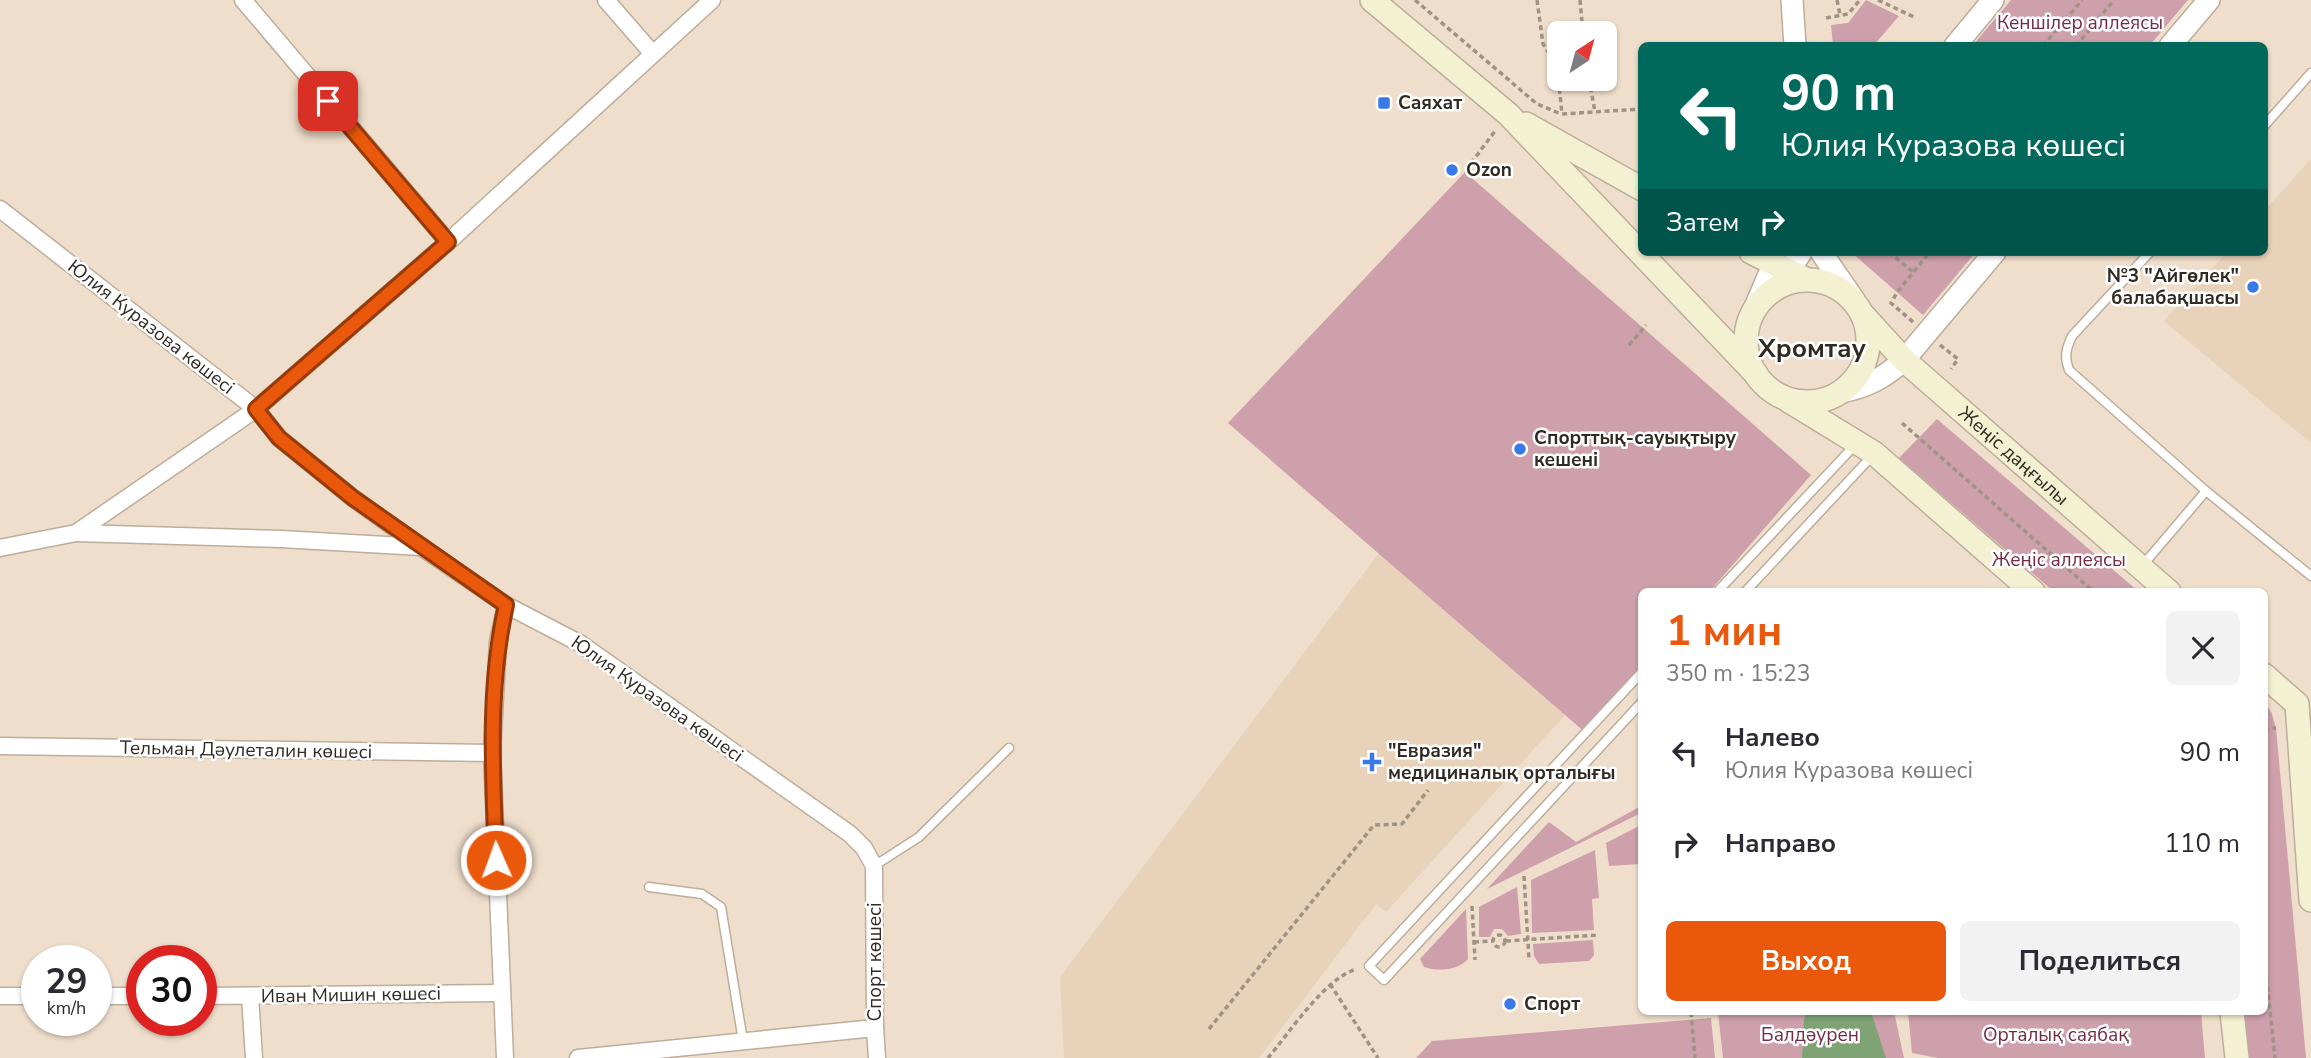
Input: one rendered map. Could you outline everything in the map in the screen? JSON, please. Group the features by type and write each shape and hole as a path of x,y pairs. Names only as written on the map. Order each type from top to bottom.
{"main road":[{"path":"1372,0 1508,114 1638,250"},
{"path":"1508,114 1638,187"},
{"path":"1609,170 1638,176"},
{"path":"1643,256 1768,388 1866,448 2028,588"},
{"name":"Жеңіс даңғылы","path":"1760,256 1840,289 1903,360 2165,588"},
{"path":"1756,374 1748,357 1748,326 1762,299 1773,289 1787,283 1786,267"},
{"path":"1784,398 1803,402 1823,400 1842,392 1854,381 1866,359 1869,334 1859,308"},
{"path":"2268,678 2304,703 2311,900"},
{"path":"2232,1015 2236,1058"}],"street":[{"path":"243,0 448,242"},
{"path":"606,0 653,54"},
{"path":"76,533 256,409 448,242 712,0"},
{"path":"1792,0 1795,42"},
{"path":"1958,42 1993,0"},
{"path":"2173,42 2209,0"},
{"name":"Юлия Куразова көшесі","path":"0,209 256,409 279,438 353,498 506,605 582,644 849,834 864,848 874,866"},
{"path":"1824,256 1859,308"},
{"path":"1842,392 1876,382 1903,360 1992,256"},
{"path":"1753,312 1786,267"},
{"path":"0,548 76,533 281,539 421,547"},
{"path":"505,1058 492,753 498,642 506,605"},
{"name":"Тельман Дәулеталин көшесі","path":"0,746 492,753"},
{"name":"Спорт көшесі","path":"874,866 877,1058"},
{"name":"Иван Мишин көшесі","path":"217,996 502,993"},
{"path":"0,996 21,996"},
{"path":"250,996 254,1058"},
{"path":"578,1058 875,1028"}],"lane":[{"path":"2268,121 2311,73"},
{"path":"2146,256 2072,336 2066,347 2065,358 2069,370 2206,491 2311,576"},
{"path":"1721,588 1866,448"},
{"path":"1748,588 1866,448"},
{"path":"2141,567 2206,491"},
{"path":"1638,676 1369,966 1384,980 1638,706"},
{"path":"874,866 919,836 1009,748"},
{"path":"649,887 702,894 721,907 743,1041"}],"path":[{"path":"1415,0 1537,104 1562,114 1638,109"},
{"path":"1537,0 1543,44 1557,65 1562,114"},
{"path":"1580,0 1582,21"},
{"path":"1837,0 1840,16"},
{"path":"1826,18 1849,14 1860,0"},
{"path":"1878,0 1916,18"},
{"path":"2046,42 2082,0"},
{"path":"2079,42 2114,0"},
{"path":"1591,91 1595,112"},
{"path":"1466,170 1508,114"},
{"path":"1894,256 1913,272"},
{"path":"1898,291 1927,256"},
{"path":"1629,345 1646,325"},
{"path":"1902,423 2089,588"},
{"path":"2268,729 2276,728"},
{"path":"1209,1029 1374,825 1402,824 1428,790"},
{"path":"1524,876 1529,959"},
{"path":"1472,900 1475,960"},
{"path":"1493,941 1498,934 1506,941"},
{"path":"1493,941 1500,947 1506,941 1598,935"},
{"path":"1474,942 1493,941"},
{"path":"1268,1058 1330,984 1349,971 1369,966"},
{"path":"1330,984 1378,1058"},
{"path":"2268,991 2275,1058"},
{"path":"1690,1015 1695,1058"}],"shaded area":[{"name":"№3 \"Айгөлек\" балабақшасы","path":"2311,159 2311,443 2164,321 2223,256 2268,256 2268,207"},
{"name":"\"Евразия\" медициналық орталығы","path":"1379,553 1565,715 1386,912 1376,904 1259,1058 1064,1058 1060,977"},
{"path":"1806,1015 1872,1015 1886,1058 1802,1058"}],"green space":[{"path":"1866,0 1899,16 1877,42 1833,42 1831,25 1848,23"},
{"name":"Кеншілер аллеясы","path":"2011,0 2188,0 2153,42 1976,42"},
{"name":"Спорттық-сауықтыру кешені","path":"1465,172 1811,475 1713,588 1638,588 1638,674 1587,734 1228,423"},
{"path":"1856,256 1973,256 1923,315"},
{"name":"Жеңіс аллеясы","path":"1937,419 2134,588 2050,588 1899,458"},
{"path":"2268,707 2276,728 2306,1058 2247,1058 2242,1015 2268,1015"},
{"path":"1638,808 1638,814 1487,889 1549,822 1576,842"},
{"path":"1638,827 1638,864 1609,866 1606,843"},
{"path":"1595,850 1599,898 1592,899 1594,930 1532,933 1531,880"},
{"path":"1517,887 1521,934 1508,936 1502,929 1494,929 1490,937 1479,937 1479,907"},
{"path":"1466,909 1468,959 1459,966 1448,969 1424,967 1420,959"},
{"path":"1593,940 1594,955 1589,961 1539,964 1534,956 1533,944"},
{"name":"Балдәурен","path":"1718,1015 1895,1015 1904,1058 1723,1058"},
{"name":"Орталық саябақ","path":"1908,1015 2201,1015 2205,1058 1938,1058 1912,1053"},
{"path":"1711,1018 1715,1058 1416,1058 1432,1041"}],"place":[{"name":"Саяхат","path":"1384,103"},
{"name":"Ozon","path":"1452,170"},
{"name":"№3 \"Айгөлек\" балабақшасы","path":"2253,287"},
{"name":"Спорттық-сауықтыру кешені","path":"1520,449"},
{"name":"\"Евразия\" медициналық орталығы","path":"1372,762"},
{"name":"Спорт","path":"1510,1004"}],"district":[{"name":"Хромтау","path":"1812,348"}],"route":[{"path":"328,101 448,242 256,409 279,438 353,498 506,605 498,642 492,753 496,860"}]}
